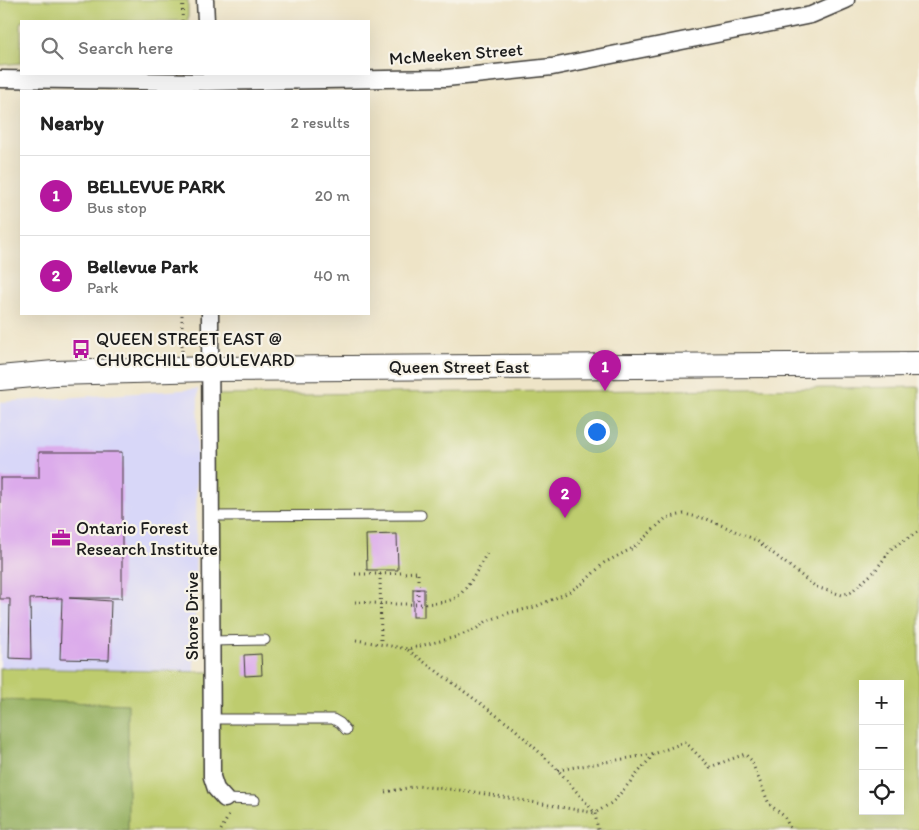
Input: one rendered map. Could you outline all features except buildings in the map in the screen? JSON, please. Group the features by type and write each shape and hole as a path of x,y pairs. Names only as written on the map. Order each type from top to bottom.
{"main road":[{"name":"Queen Street East","path":"0,378 54,373 211,369 919,364"}],"street":[{"path":"205,0 206,20"},
{"name":"McMeeken Street","path":"0,79 207,82 446,78 552,67 811,15 846,0"},
{"name":"Shore Drive","path":"210,315 212,777 216,789 224,799"}],"lane":[{"path":"212,516 421,515"},
{"path":"212,641 265,640"},
{"path":"212,719 333,719 346,730"},
{"path":"224,799 255,800"}],"path":[{"path":"182,20 183,0"},
{"path":"182,315 182,370"},
{"path":"356,640 408,649 456,637 476,629 487,621 509,613 536,607 567,593 583,583 604,564 634,548 666,518 684,514 707,519 756,540 816,587 842,595 850,592 875,570 892,548 919,531"},
{"path":"355,602 418,604 436,603 455,598 469,582 488,550"},
{"path":"355,574 418,572 418,604"},
{"path":"380,574 381,644"},
{"path":"408,649 515,729 558,770 595,814 598,830"},
{"path":"558,770 654,754 684,742 710,767 745,754 751,760 769,804 784,816 791,830"},
{"path":"385,792 418,786 468,791 595,814 613,802 654,754"}],"shaded area":[{"path":"198,389 194,672 0,668 0,402"}],"green space":[{"path":"0,0 188,0 188,20 20,20 20,63 0,65"},
{"path":"919,387 919,830 0,830 0,668 212,672 211,395"},
{"path":"0,700 128,704 128,830 0,830"}],"place":[{"name":"QUEEN STREET EAST @ CHURCHILL BOULEVARD","path":"81,349"},
{"name":"BELLEVUE PARK","path":"605,391"},
{"name":"Bellevue Park","path":"565,518"},
{"name":"Ontario Forest Research Institute","path":"61,538"}]}
